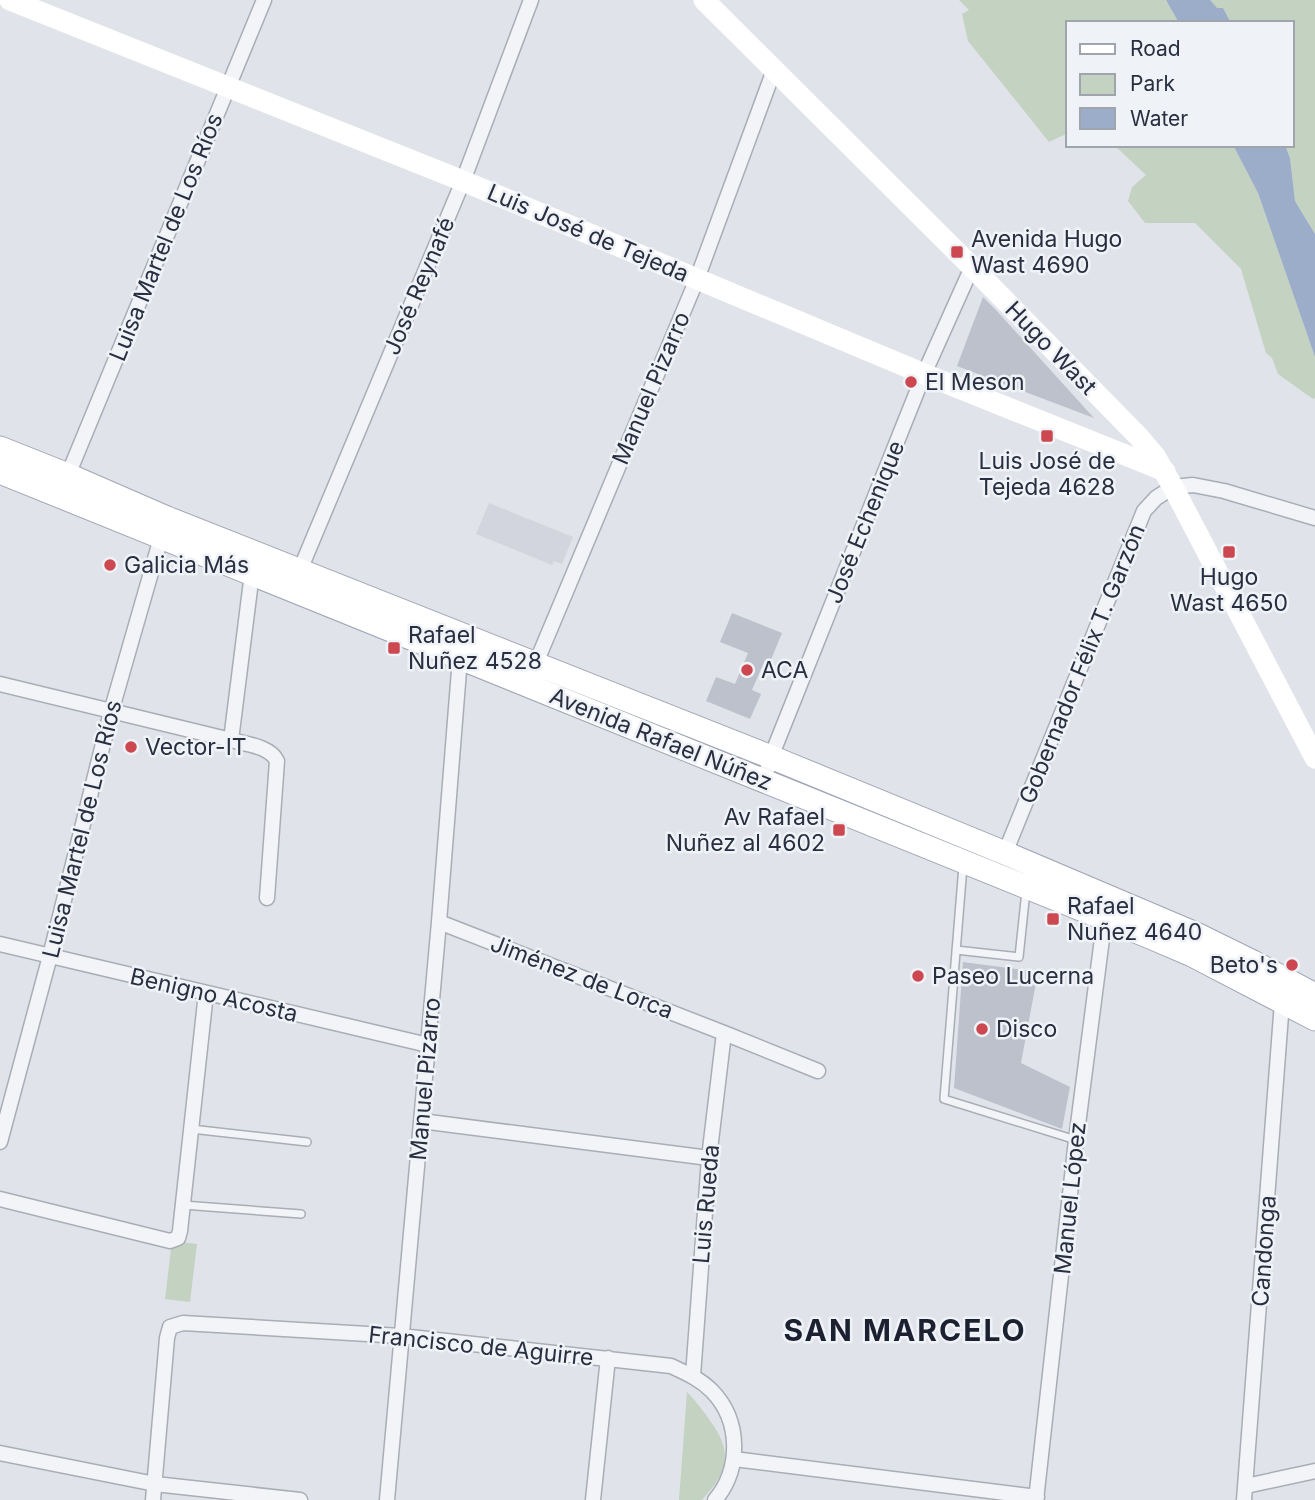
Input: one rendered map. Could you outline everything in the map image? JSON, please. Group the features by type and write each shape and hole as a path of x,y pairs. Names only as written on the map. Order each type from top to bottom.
{"main road":[{"name":"Luis José de Tejeda","path":"10,0 463,181 1169,479"},
{"name":"Hugo Wast","path":"704,0 1139,437 1169,479 1315,758"},
{"name":"Avenida Rafael Núñez","path":"0,448 68,475 251,573 1026,888 1110,909 1225,948 1315,995"},
{"name":"Avenida Rafael Núñez","path":"0,472 300,570 1005,853 1315,1019"}],"street":[{"name":"Luisa Martel de Los Ríos","path":"68,475 264,0"},
{"name":"José Reynafé","path":"300,570 463,181 531,0"},
{"name":"Manuel Pizarro","path":"536,663 697,279 774,70"},
{"name":"José Echenique","path":"764,780 924,374 972,267"},
{"name":"Luis José de Tejeda","path":"1169,479 1224,491 1315,518"},
{"name":"Gobernador Félix T. Garzón","path":"1005,853 1144,511 1169,479"},
{"name":"Luisa Martel de Los Ríos","path":"0,1142 111,712 164,527"},
{"path":"231,740 251,573"},
{"name":"Manuel Pizarro","path":"387,1500 422,1121 460,658"},
{"path":"0,684 231,740 275,756 277,761 267,898"},
{"name":"Manuel López","path":"1037,1498 1076,1140 1103,931 1110,909"},
{"name":"Jiménez de Lorca","path":"439,922 818,1071"},
{"name":"Benigno Acosta","path":"0,944 428,1045"},
{"path":"0,1199 170,1241 178,1238 206,993"},
{"name":"Candonga","path":"1245,1493 1282,1002"},
{"name":"Luis Rueda","path":"693,1376 709,1158 724,1033"},
{"path":"422,1121 709,1158"},
{"name":"Francisco de Aguirre","path":"155,1484 167,1338 170,1327 183,1323 401,1336 671,1366 693,1376 712,1391 722,1404 728,1416 734,1443 734,1459"},
{"path":"593,1500 608,1359"},
{"path":"0,1453 155,1484 300,1500"},
{"path":"715,1500 723,1490 734,1459 1037,1498"},
{"path":"1245,1493 1315,1471"},
{"path":"153,1500 155,1484"}],"lane":[{"path":"964,862 944,1099 1076,1140"},
{"path":"957,950 1018,957 1026,888"},
{"path":"191,1129 307,1142"},
{"path":"183,1205 301,1214"}],"shaded area":[{"path":"489,503 573,537 562,564 554,561 552,565 476,534"}],"green space":[{"path":"959,0 1166,0 1178,21 1066,21 1066,134 1049,142 968,41 962,14 969,10"},
{"path":"1210,0 1315,0 1315,234 1295,201 1290,158 1286,147 1294,147 1294,21 1230,21 1223,8 1217,9"},
{"path":"1116,147 1234,147 1258,193 1315,357 1315,398 1278,374 1272,358 1266,353 1241,269 1195,223 1145,223 1128,201 1132,187 1146,175"},
{"path":"172,1241 197,1244 190,1302 165,1299"},
{"path":"687,1392 718,1433 725,1454 722,1472 702,1500 679,1500"}],"water":[{"path":"1166,0 1210,0 1217,8 1223,8 1230,21 1178,21"},
{"path":"1234,147 1286,147 1290,158 1295,201 1315,234 1315,357 1258,193"}],"building":[{"path":"983,297 996,310 1094,418 957,366"},
{"path":"732,613 782,633 770,662 765,660 752,690 761,694 750,719 706,701 716,677 735,684 748,653 720,642"},
{"path":"963,962 1038,972 1021,1063 1070,1087 1062,1129 954,1088"}],"place":[{"name":"Avenida Hugo Wast 4690","path":"957,252"},
{"name":"El Meson","path":"911,382"},
{"name":"Luis José de Tejeda 4628","path":"1047,436"},
{"name":"Hugo Wast 4650","path":"1229,552"},
{"name":"Galicia Más","path":"110,565"},
{"name":"Rafael Nuñez 4528","path":"394,648"},
{"name":"ACA","path":"747,670"},
{"name":"Vector-IT","path":"131,747"},
{"name":"Av Rafael Nuñez al 4602","path":"839,830"},
{"name":"Rafael Nuñez 4640","path":"1053,919"},
{"name":"Beto's","path":"1292,965"},
{"name":"Paseo Lucerna","path":"918,976"},
{"name":"Disco","path":"982,1029"}],"district":[{"name":"SAN MARCELO","path":"905,1330"}]}
